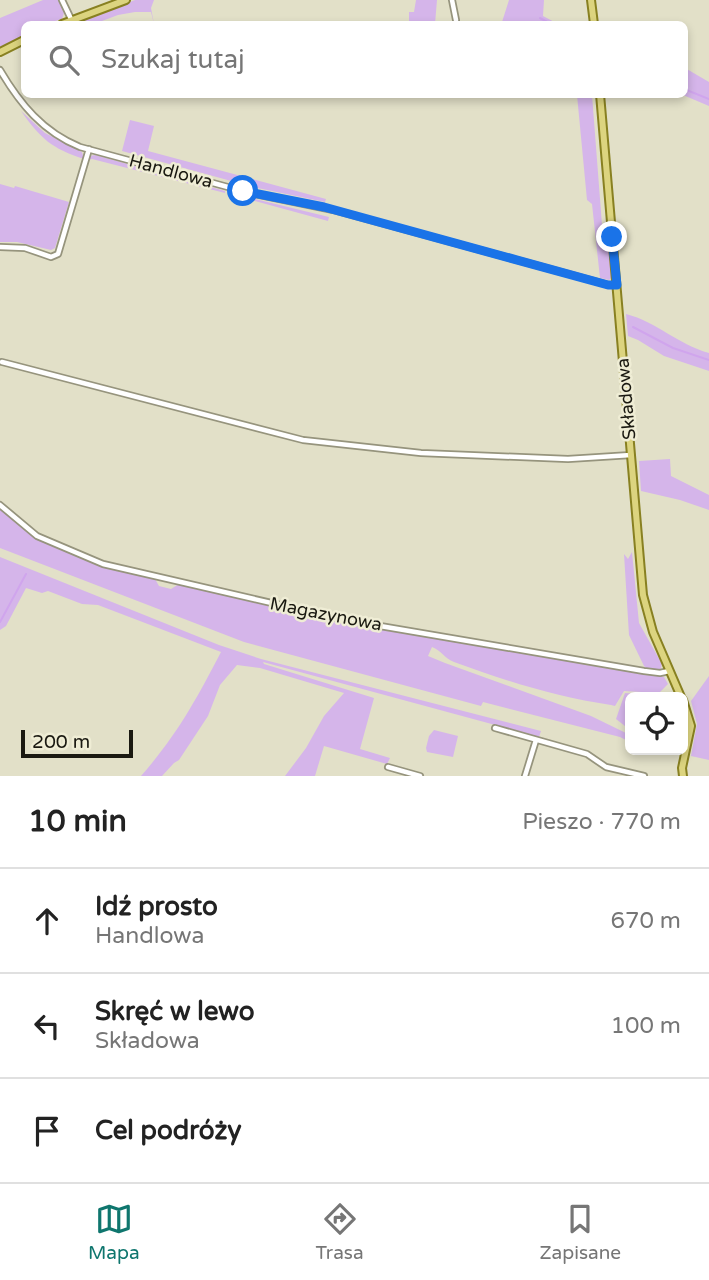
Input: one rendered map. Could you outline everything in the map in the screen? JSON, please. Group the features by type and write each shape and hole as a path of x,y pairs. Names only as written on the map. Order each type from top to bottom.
{"main road":[{"path":"72,21 126,0"},
{"path":"591,0 594,21"},
{"path":"0,52 21,42"},
{"name":"Składowa","path":"600,98 645,607 654,636 679,692"},
{"name":"Składowa","path":"688,716 691,724 688,738"},
{"name":"Składowa","path":"683,776 681,769 684,755"}],"street":[{"path":"62,0 72,21"},
{"path":"452,0 456,20"},
{"name":"Handlowa","path":"0,70 39,123 63,139 89,149 258,195 324,207 608,285 617,285"},
{"path":"0,247 25,248 51,257 58,254 89,149"},
{"path":"1,361 303,440 421,453 568,459 631,455"},
{"name":"Magazynowa","path":"0,505 37,536 103,564 345,620 644,671 669,671"},
{"path":"495,728 587,754 606,767 644,776"},
{"path":"526,776 536,740"},
{"path":"388,767 420,776"}],"shaded area":[{"path":"43,0 58,0 64,13 62,19 55,21 21,21 21,39 0,49 0,18"},
{"path":"135,0 154,0 151,8 153,21 151,12 135,12 102,21 81,21"},
{"path":"416,0 437,0 435,21 409,21 409,12 414,12"},
{"path":"509,0 544,0 543,16 552,21 502,21"},
{"path":"688,70 709,82 709,106 688,97"},
{"path":"577,98 592,98 603,238 610,245 612,277 609,280 600,278 592,204 587,200"},
{"path":"21,111 45,133 82,152 84,159 63,151 48,141"},
{"path":"130,120 154,126 148,151 326,199 325,202 253,187 122,151"},
{"path":"95,155 225,191 225,193 88,160"},
{"path":"0,184 69,202 55,248 51,250 17,242 0,242"},
{"path":"237,196 329,217 328,221"},
{"path":"626,314 648,322 709,353 709,371 664,356 628,336"},
{"path":"670,459 671,476 709,495 709,510 641,491 639,461"},
{"path":"0,508 34,536 53,546 113,569 155,579 159,586 171,589 179,584 303,612 664,677 668,684 660,692 624,691 615,706 571,698 512,682 454,662 432,647 428,656 591,716 625,733 625,740 483,702 481,706 244,642 0,548"},
{"path":"632,552 639,623 662,664 660,671 644,666 629,635 624,554 628,559"},
{"path":"0,557 219,645 261,659 541,731 539,737 263,662 374,698 360,749 390,758 387,764 324,746 315,776 285,776 306,748 324,716 344,693 260,668 237,665 220,685 208,716 179,760 162,776 141,776 185,717 221,652 98,605 82,604 48,591 42,593 26,588 6,626 0,630"},
{"path":"709,676 709,760 691,756 697,724 691,701"},
{"path":"625,693 625,726 616,719"},
{"path":"434,730 458,736 453,757 427,752 429,736"}],"waterway":[{"path":"540,18 546,21"},
{"path":"688,91 709,99"},
{"path":"633,327 673,348 709,360"},
{"path":"0,622 26,574"}],"route":[{"path":"243,191 324,207 608,285 617,285 612,237"}]}
